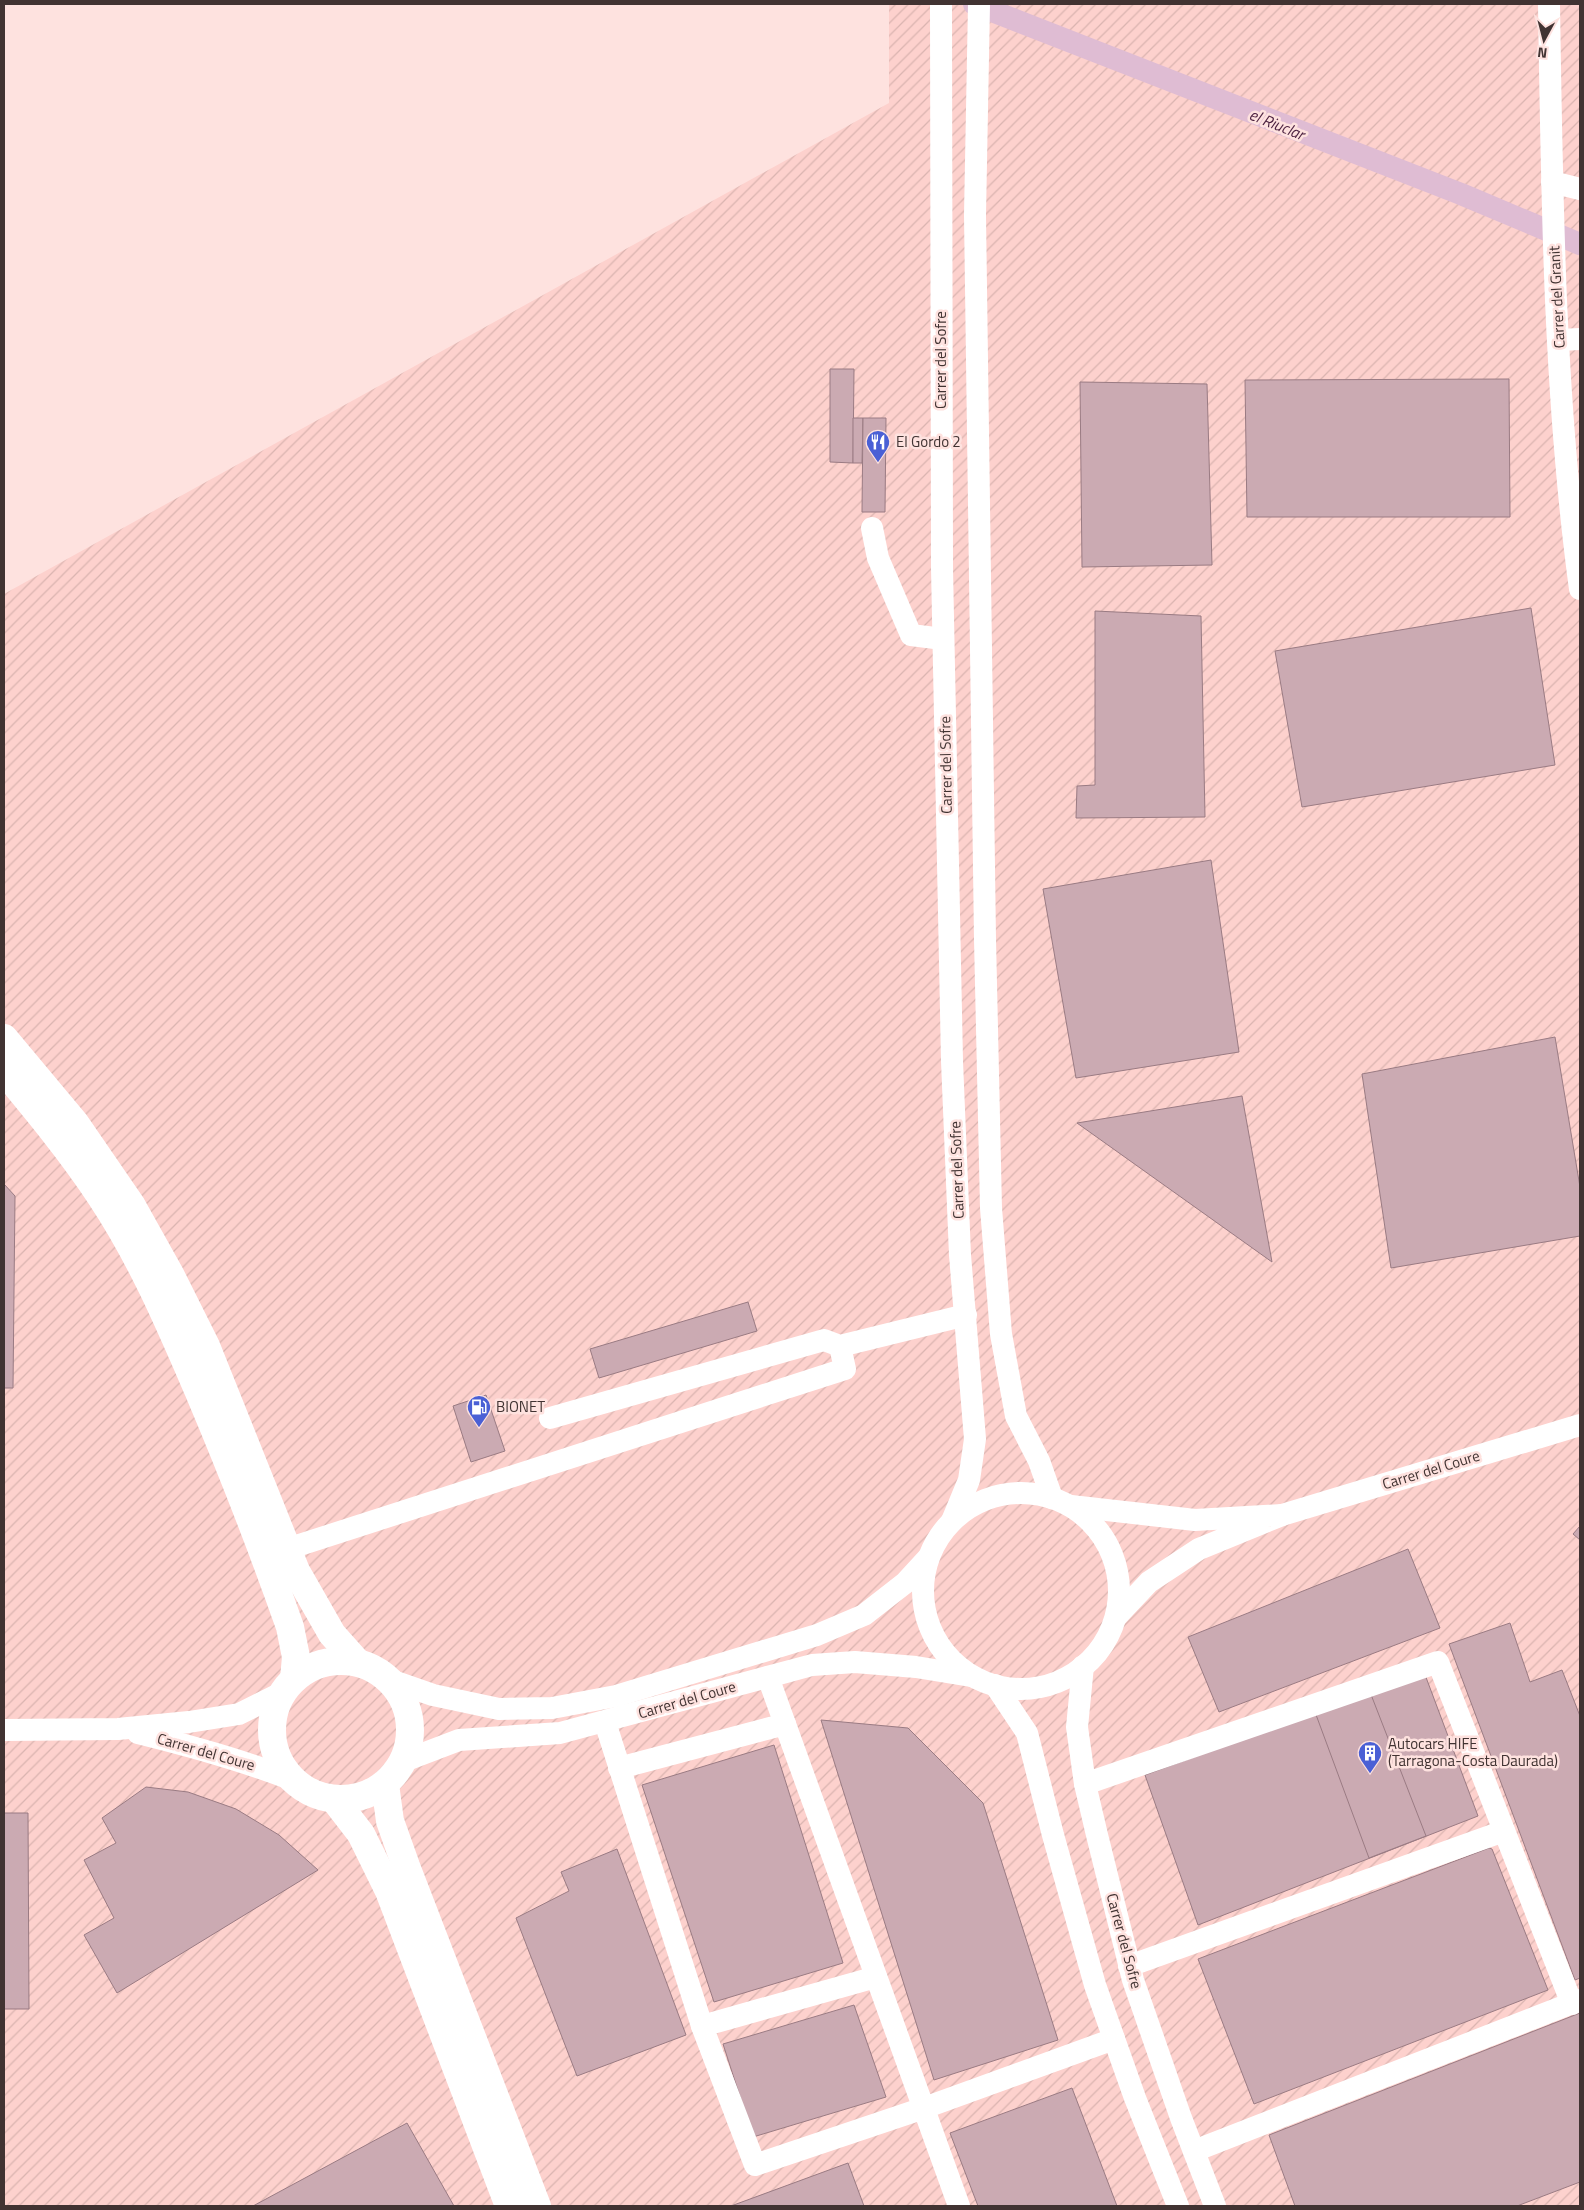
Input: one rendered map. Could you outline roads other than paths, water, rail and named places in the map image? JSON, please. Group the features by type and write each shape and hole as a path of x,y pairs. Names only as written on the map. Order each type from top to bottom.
{"main road":[{"path":"4,1038 75,1123 132,1206 170,1274 206,1346 287,1550 319,1614 332,1634 357,1662"},
{"path":"4,1071 51,1128 102,1198 139,1263 178,1344 224,1451 287,1619 296,1657 288,1686 275,1707 272,1736 276,1756 292,1780 316,1795 334,1799 365,1796 385,1784 404,1761 408,1752 411,1728 407,1708 401,1694 390,1680 376,1669 357,1662 341,1660 321,1663 307,1669 288,1686"},
{"path":"385,1784 390,1821 406,1866 537,2206"},
{"path":"334,1799 361,1834 388,1891 509,2206"}],"street":[{"name":"Carrer del Sofre","path":"941,4 944,639 952,1061 960,1255 975,1439 969,1480 952,1521"},
{"path":"952,1521 939,1537 930,1555 925,1572 923,1592 926,1615 932,1632 941,1647 953,1661 974,1676 1012,1688 1045,1685 1062,1680 1083,1666 1101,1647 1116,1617 1119,1600 1118,1577 1113,1556 1093,1523 1079,1511 1059,1501 1016,1416 1001,1334 991,1208 985,939 975,215 979,4"},
{"name":"Carrer del Granit","path":"1549,4 1554,267 1569,340 1569,491 1580,590"},
{"path":"1552,189 1580,189"},
{"path":"872,528 878,558 911,635 944,639"},
{"path":"550,1418 824,1340 840,1346 966,1315"},
{"path":"287,1550 845,1369 840,1346"},
{"name":"Carrer del Coure","path":"1116,1617 1149,1582 1199,1549 1282,1515 1580,1425"},
{"name":"Carrer del Coure","path":"952,1521 969,1508 1001,1495 1024,1493 1059,1501 1195,1520 1282,1515"},
{"name":"Carrer del Coure","path":"390,1680 433,1695 499,1709 552,1708 616,1696 817,1635 864,1614 905,1583 930,1555"},
{"name":"Carrer del Coure","path":"404,1761 459,1740 560,1733 812,1665 855,1662 916,1667 974,1676"},
{"path":"1085,1784 1438,1662 1504,1831 1576,2002 1194,2152"},
{"name":"Carrer del Sofre","path":"1083,1666 1077,1727 1085,1784 1130,1966 1194,2152 1215,2206"},
{"path":"768,1677 959,2206"},
{"path":"995,1684 1027,1733 1052,1835 1090,1966 1114,2039 1178,2206"},
{"name":"Carrer del Coure","path":"4,1730 118,1729 189,1722 239,1714 288,1686"},
{"path":"605,1722 702,2026 755,2165 924,2108 1114,2039"},
{"path":"620,1768 785,1724"},
{"name":"Carrer del Coure","path":"118,1729 193,1746 256,1766 292,1780"},
{"path":"1130,1966 1504,1831"},
{"path":"702,2026 876,1977"}],"waterway":[{"name":"el Riuclar","path":"974,4 1461,194 1580,244"}],"place":[{"name":"El Gordo 2","path":"878,463"},
{"name":"BIONET","path":"479,1428"},
{"name":"Autocars HIFE (Tarragona-Costa Daurada)","path":"1370,1774"}]}
